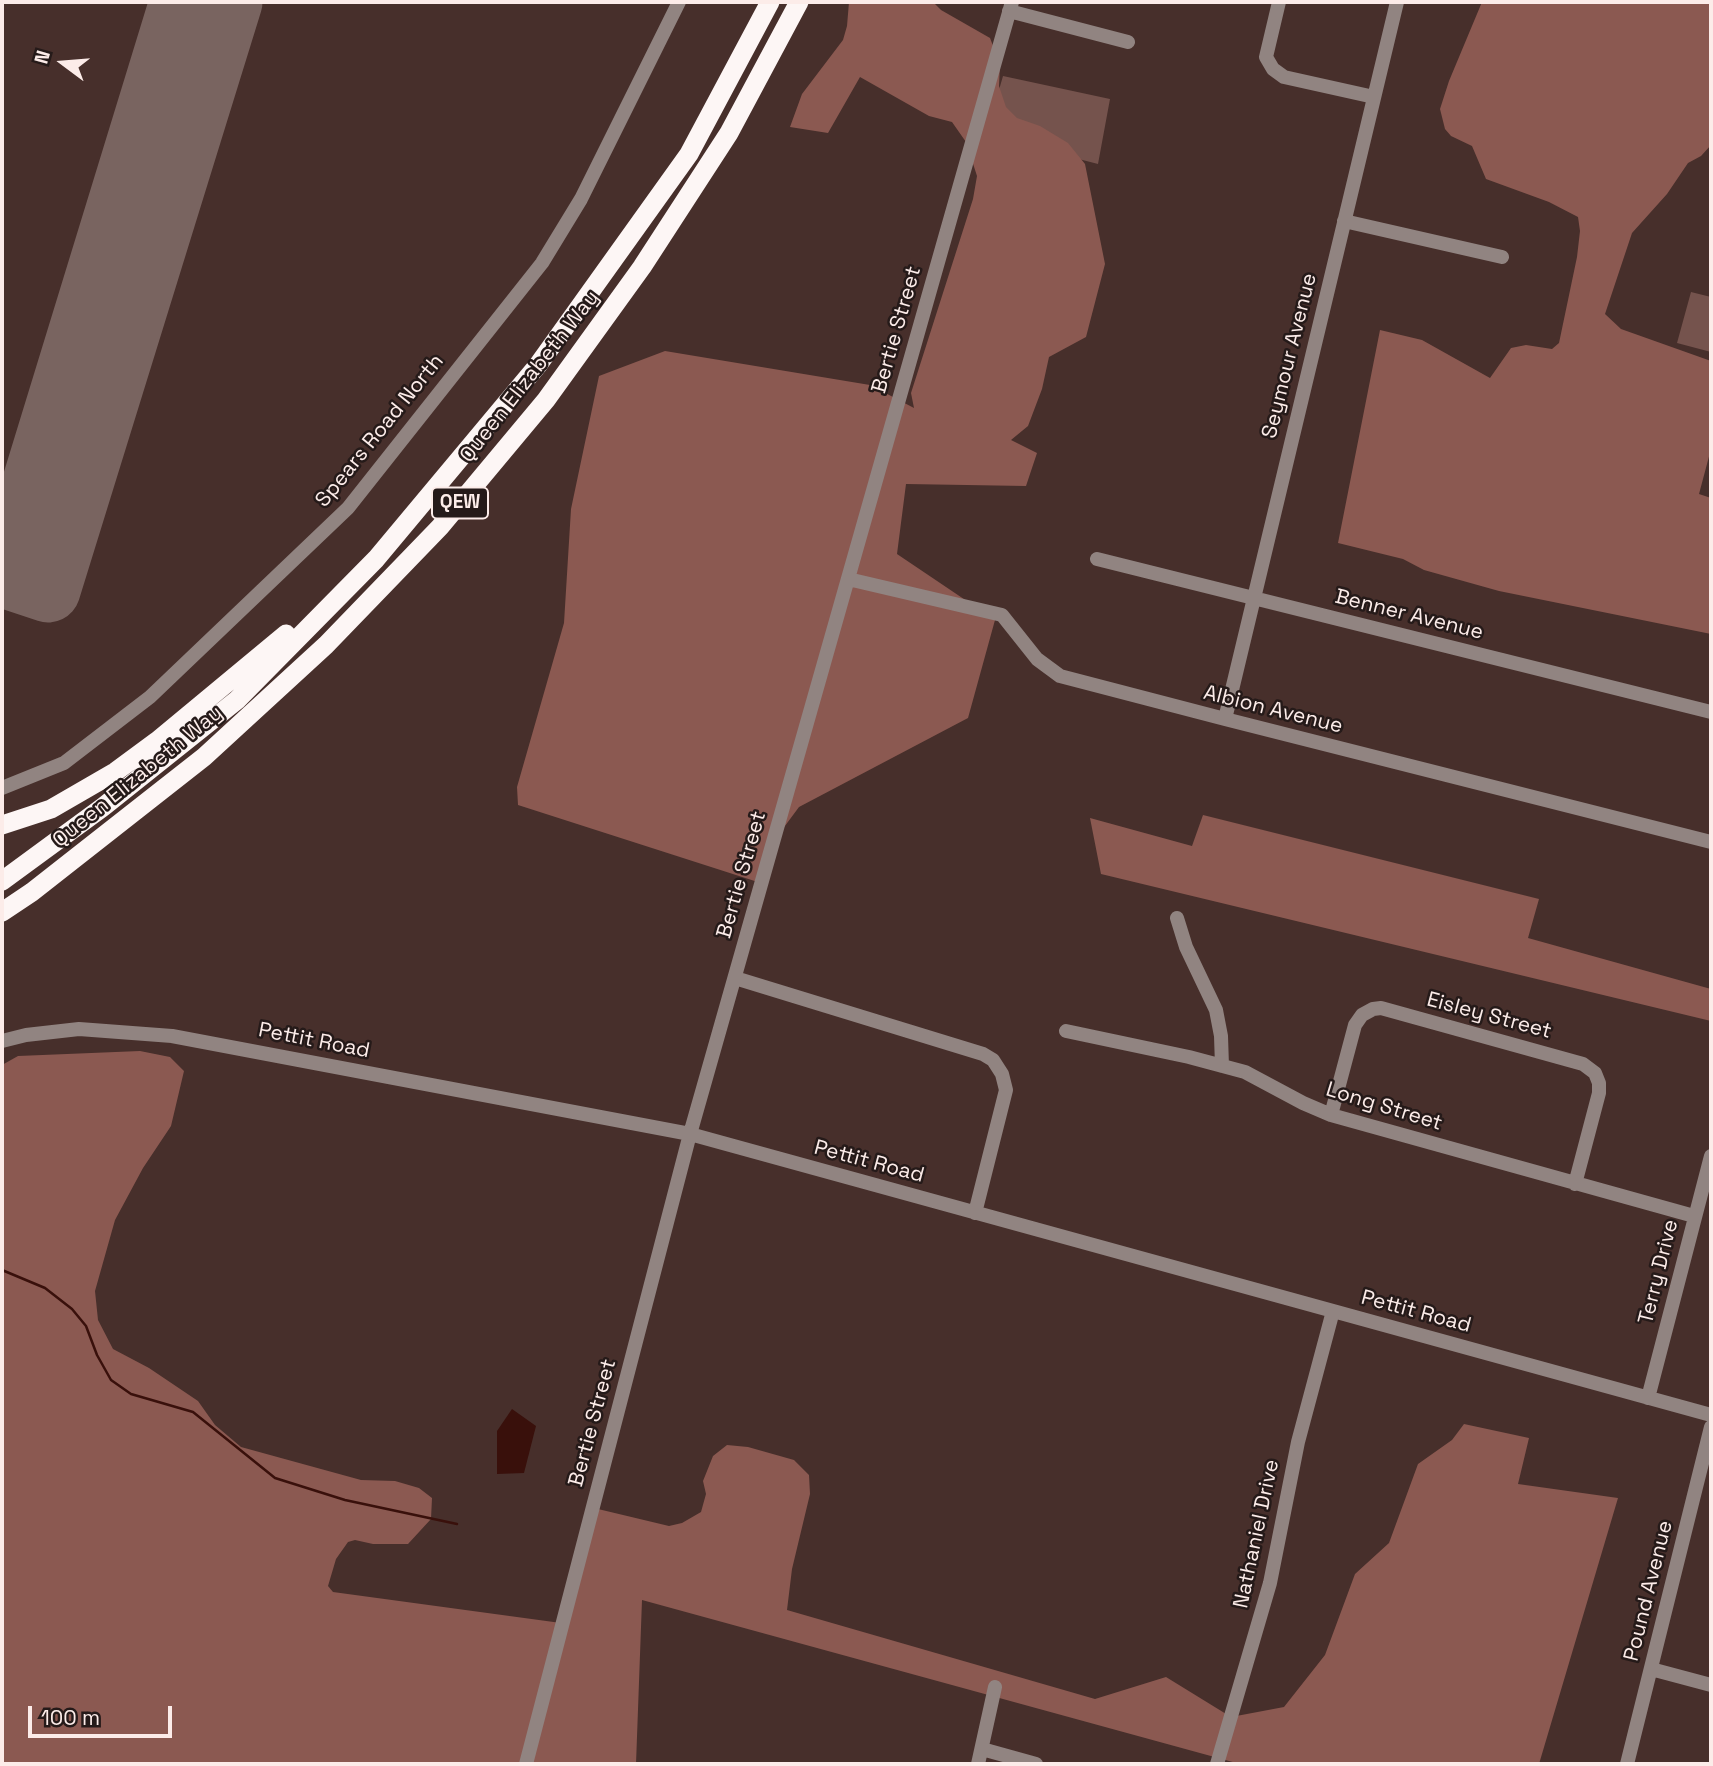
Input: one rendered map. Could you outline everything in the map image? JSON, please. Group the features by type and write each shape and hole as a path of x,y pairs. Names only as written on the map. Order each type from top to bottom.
{"highway":[{"name":"Queen Elizabeth Way","path":"2,881 103,807 237,700 376,559 538,365 689,154 770,2"},
{"name":"Queen Elizabeth Way","path":"2,914 204,757 326,645 440,527 546,400 642,267 729,133 799,2"},
{"path":"2,825 51,809 125,764 157,741 376,559"}],"street":[{"name":"Spears Road North","path":"2,788 64,763 150,697 348,508 542,263 581,199 679,2"},
{"path":"1279,2 1266,57 1273,69 1284,77 1374,97"},
{"name":"Seymour Avenue","path":"1225,719 1397,2"},
{"path":"1011,6 1128,42"},
{"name":"Bertie Street","path":"526,1764 690,1135 1011,6"},
{"path":"1345,221 1502,257"},
{"name":"Benner Avenue","path":"1097,559 1711,712"},
{"name":"Albion Avenue","path":"848,579 1002,615 1037,659 1060,676 1711,842"},
{"path":"1177,918 1186,947 1216,1010 1221,1036 1222,1066"},
{"path":"735,978 983,1054 993,1060 1002,1074 1006,1090 975,1213"},
{"name":"Eisley Street","path":"1331,1115 1355,1025 1362,1015 1373,1009 1381,1008 1583,1064 1595,1073 1600,1093 1575,1184"},
{"name":"Pettit Road","path":"2,1041 26,1035 79,1029 172,1036 690,1135 1711,1415"},
{"name":"Long Street","path":"1066,1031 1189,1057 1245,1072 1303,1104 1331,1115 1694,1216"},
{"name":"Terry Drive","path":"1648,1398 1711,1156"},
{"name":"Nathaniel Drive","path":"1217,1764 1270,1583 1301,1430 1333,1311"},
{"name":"Pound Avenue","path":"1627,1764 1711,1427"},
{"path":"1651,1669 1711,1685"},
{"path":"978,1764 995,1687"},
{"path":"982,1749 1036,1764"}],"shaded area":[{"path":"849,2 933,2 941,10 990,38 1000,64 999,86 1006,107 1017,118 1040,126 1068,143 1085,164 1105,264 1086,337 1049,357 1042,389 1028,426 1011,440 1037,453 1026,486 906,484 897,554 995,620 968,718 799,807 779,834 764,884 518,805 517,787 564,623 571,509 599,376 665,351 870,385 914,408 911,393 973,199 977,176 966,142 952,122 929,116 860,77 828,133 790,127 802,94 843,40"},
{"path":"1482,2 1711,2 1711,145 1701,156 1688,163 1667,194 1632,233 1605,314 1621,329 1711,361 1711,449 1699,494 1711,498 1711,634 1499,591 1424,570 1403,559 1338,543 1380,330 1422,340 1490,378 1511,348 1526,345 1552,349 1559,343 1577,257 1580,231 1578,217 1549,202 1486,179 1472,146 1451,136 1445,129 1440,109"},
{"path":"1003,76 1110,99 1098,164 986,135"},
{"path":"1691,292 1711,297 1711,352 1677,343"},
{"path":"1203,815 1539,899 1528,938 1711,989 1711,1021 1101,874 1090,818 1192,846"},
{"path":"140,1051 170,1057 184,1071 171,1126 143,1168 115,1220 95,1291 98,1320 113,1349 149,1368 198,1401 215,1425 241,1447 361,1480 395,1481 419,1488 432,1498 431,1519 408,1544 373,1544 355,1540 348,1542 336,1559 328,1586 333,1592 561,1623 598,1509 669,1526 682,1523 701,1512 706,1494 703,1481 713,1456 727,1445 748,1447 794,1460 809,1475 810,1494 792,1569 787,1610 1095,1699 1166,1677 1231,1717 1284,1707 1325,1655 1355,1574 1389,1543 1418,1464 1452,1440 1464,1424 1529,1438 1518,1484 1618,1498 1539,1764 1240,1764 642,1600 636,1764 2,1764 2,1065 18,1056"},
{"path":"512,1409 536,1426 524,1473 497,1474 497,1431"}],"waterway":[{"path":"2,1270 45,1288 72,1309 86,1326 97,1355 111,1380 131,1394 193,1412 275,1478 345,1500 457,1524"}],"runway":[{"path":"182,2 6,576 48,590 230,2"}]}
